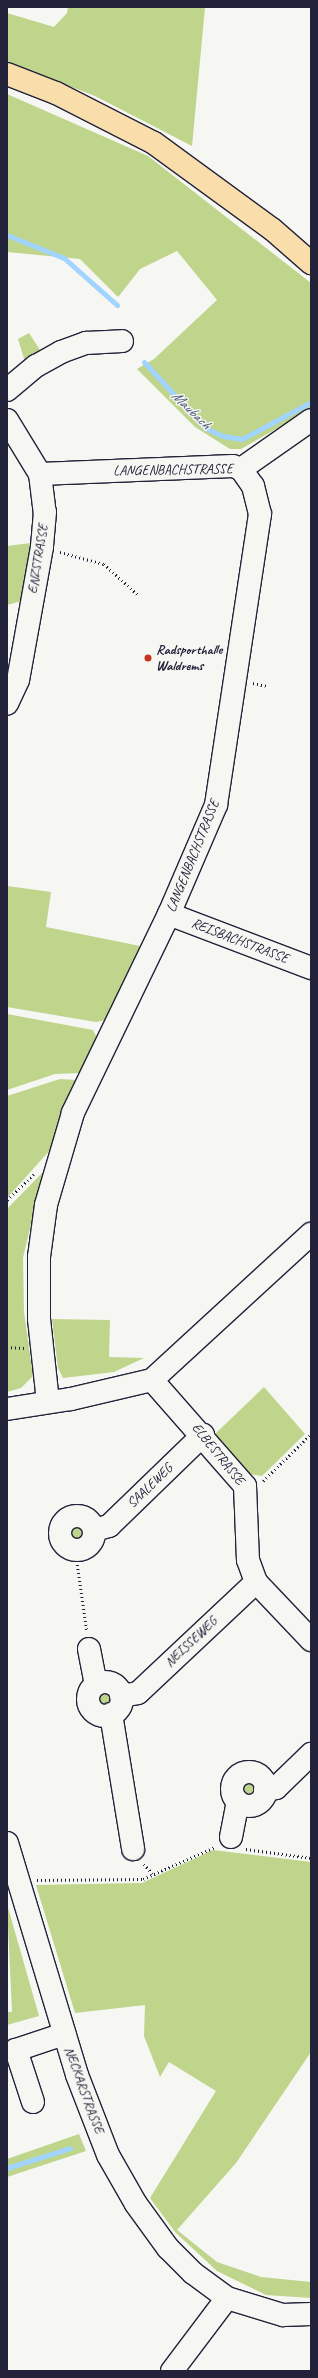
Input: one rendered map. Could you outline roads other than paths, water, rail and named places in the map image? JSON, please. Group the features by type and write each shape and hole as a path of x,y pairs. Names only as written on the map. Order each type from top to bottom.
{"main road":[{"path":"7,74 56,93 154,143 272,229 311,263"}],"street":[{"path":"7,390 36,366 61,352 86,343 122,341"},
{"name":"ENZSTRASSE","path":"7,420 40,474 45,512 42,547 18,680 7,704"},
{"path":"241,469 311,420"},
{"name":"LANGENBACHSTRASSE","path":"40,474 227,466 241,469 253,486 260,514 232,712 216,805 169,914 73,1113 46,1205 39,1257 39,1319 48,1402"},
{"name":"REISBACHSTRASSE","path":"169,914 311,968"},
{"path":"7,1409 152,1380 307,1246"},
{"name":"ELBESTRASSE","path":"152,1380 203,1434 245,1486 248,1560 256,1582 311,1640"},
{"name":"SAALEWEG","path":"94,1530 109,1526 203,1434"},
{"path":"79,1516 89,1521 94,1530 90,1544 77,1556 62,1541 60,1532 64,1522 79,1516"},
{"name":"NEISSEWEG","path":"122,1696 138,1693 256,1582"},
{"path":"89,1649 96,1684 88,1698 91,1708 99,1714 111,1714 120,1705 122,1696 112,1683 96,1684"},
{"path":"111,1714 133,1849"},
{"path":"232,1844 238,1802 248,1806 258,1803 266,1790 276,1788 311,1754"},
{"name":"NECKARSTRASSE","path":"7,1843 12,1880 95,2124 136,2204 168,2248 192,2273 227,2298 283,2315 311,2314"},
{"path":"33,2102 16,2050 64,2034"},
{"path":"172,2371 227,2298"}],"waterway":[{"name":"Maubach","path":"7,235 64,258 117,305"},
{"name":"Maubach","path":"144,362 205,428 223,436 242,439 311,402"},
{"path":"7,2168 70,2148"}],"place":[{"name":"Radsporthalle Waldrems","path":"148,658"}]}
